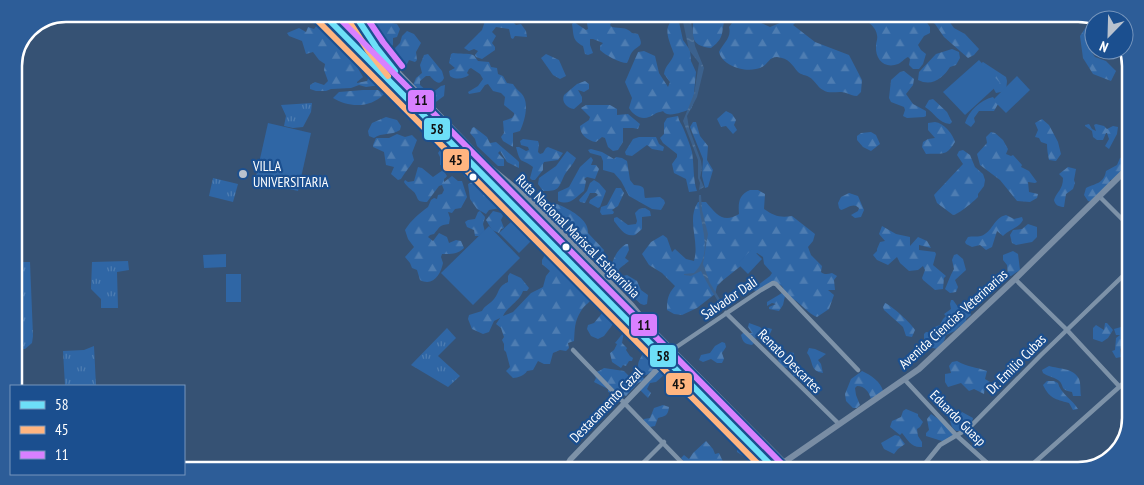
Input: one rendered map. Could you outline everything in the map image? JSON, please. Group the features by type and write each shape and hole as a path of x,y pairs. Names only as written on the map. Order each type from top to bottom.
{"highway":[{"name":"Ruta Nacional Mariscal Estigarribia","path":"332,23 767,462"},
{"name":"Ruta Nacional Mariscal Estigarribia","path":"360,23 388,62 405,82 488,167 528,200 612,286 649,328 782,462"}],"main road":[{"name":"Avenida Ciencias Veterinarias","path":"782,462 919,370 1121,175"}],"street":[{"path":"1100,197 1121,218"},
{"name":"Dr. Emilio Cubas","path":"926,462 940,446 969,428 1122,277"},
{"path":"1015,279 1067,330 1119,386"},
{"name":"Salvador Dali","path":"672,350 769,284 776,284 858,370"},
{"name":"Renato Descartes","path":"726,313 839,424"},
{"path":"573,350 682,462"},
{"name":"Destacamento Cazal","path":"569,462 667,359"},
{"name":"Eduardo Guasp","path":"906,380 956,435 986,462"},
{"path":"1035,462 1122,384"},
{"path":"644,462 664,442"}],"green space":[{"path":"575,22 586,30 588,29 587,23 610,22 612,27 638,34 641,41 640,45 632,52 627,63 605,54 600,50 600,46 603,43 593,39 590,39 590,45 593,53 585,54 583,46 574,37 572,24"},
{"path":"679,22 683,40 690,50 691,61 696,72 693,104 691,109 679,113 667,114 662,111 646,118 640,117 635,115 629,108 632,98 625,82 638,52 644,51 655,56 659,73 668,87 670,82 664,74 674,54 667,31 670,23"},
{"path":"694,22 724,22 720,40 711,48 704,47 695,42"},
{"path":"760,22 770,27 782,22 796,22 793,25 815,42 849,55 862,80 861,92 857,96 843,92 826,91 808,76 799,73 787,60 777,57 772,58 762,67 750,70 737,68 725,62 719,52 728,37 729,27 732,23"},
{"path":"868,22 927,22 930,27 930,33 924,36 918,45 926,54 923,64 919,69 913,69 909,65 910,59 908,57 893,65 882,62 876,51 877,38 874,27"},
{"path":"932,22 950,22 954,28 965,34 979,49 968,58 944,37"},
{"path":"319,23 326,23 335,35 341,38 362,61 369,65 365,68 356,65 363,77 357,83 367,81 369,72 384,81 380,85 366,87 359,85 351,88 326,91 310,89 310,85 315,82 324,85 328,81 324,70 325,64 313,52 306,54 302,41 289,36 287,33 299,28 306,32 308,27 314,29"},
{"path":"338,23 353,23 376,56 393,76 488,173 522,202 558,238 643,329 772,460 578,265 557,240 488,174"},
{"path":"369,23 397,24 400,29 397,37 393,38 393,45 389,48 397,59 394,61 386,53"},
{"path":"484,23 514,23 516,25 521,24 526,31 527,37 515,36 513,39 509,29 496,27 492,32 496,36 492,43 495,50 482,59 475,55 478,51 474,49 469,51 464,48 482,30"},
{"path":"1084,30 1084,60 1080,36"},
{"path":"407,31 414,34 421,43 416,52 417,60 415,62 409,60 405,68 400,69 396,68 398,60 395,48"},
{"path":"952,49 959,52 960,58 956,65 950,67 944,75 932,82 918,80 919,72 936,54"},
{"path":"453,53 471,54 478,61 489,62 491,67 497,68 498,74 503,76 507,83 513,84 524,97 526,106 525,117 520,131 513,133 513,147 503,141 501,137 504,133 503,121 512,118 514,115 504,105 505,97 501,93 493,91 488,84 480,92 469,94 468,92 478,86 483,79 480,74 471,68 467,73 469,75 465,77 457,78 450,76 449,71 455,68 449,63"},
{"path":"428,54 442,71 444,78 439,83 430,76 426,76 420,81 420,85 432,93 445,85 444,96 433,104 431,104 429,99 423,99 419,90 413,85 416,78 422,73 420,65 424,55"},
{"path":"546,54 559,60 566,76 560,79 553,75 541,58"},
{"path":"979,60 1000,83 965,115 943,92"},
{"path":"1084,60 1103,60 1116,71 1111,81 1093,74"},
{"path":"983,62 1006,77 1006,91 996,93 980,64"},
{"path":"904,71 914,79 913,85 906,94 913,104 926,111 926,116 924,117 907,118 903,116 904,107 891,102 889,98 891,80"},
{"path":"1017,76 1030,90 1006,113 993,100"},
{"path":"585,81 589,84 589,89 584,92 578,90 582,97 582,102 574,109 569,107 564,102 564,95 577,84"},
{"path":"378,90 384,94 373,102 360,105 346,104 333,98 339,92"},
{"path":"993,97 998,104 994,111 979,111 971,127 965,123 969,114 976,107"},
{"path":"933,99 947,112 952,122 950,124 939,120 925,107 929,100"},
{"path":"312,103 311,112 303,127 293,128 284,126 286,116 281,105"},
{"path":"586,105 610,105 617,109 617,115 628,114 640,124 638,129 623,128 623,142 618,150 613,151 608,147 605,138 602,137 596,142 587,139 581,132 580,126 589,120 590,117 581,108"},
{"path":"726,111 732,114 736,120 734,125 737,130 733,134 726,126 721,127 717,119"},
{"path":"678,116 692,152 697,191 689,192 686,179 674,173 672,164 677,154 663,143 660,138 664,134 664,123 667,118"},
{"path":"386,117 397,120 401,126 400,130 374,138 369,136 368,131 372,123"},
{"path":"1042,119 1049,125 1058,142 1061,154 1056,161 1049,160 1047,144 1035,137 1038,130 1035,123"},
{"path":"693,122 696,122 700,136 708,146 707,160 713,170 708,187 705,188 702,176 703,159 690,127"},
{"path":"268,123 311,133 298,191 255,181"},
{"path":"928,123 942,124 948,129 955,142 946,152 926,154 922,147 923,142 935,138 928,130"},
{"path":"1089,124 1096,131 1094,125 1096,124 1107,129 1113,126 1118,127 1117,134 1109,149 1105,146 1109,139 1107,133 1103,140 1097,140 1093,137 1092,131 1085,126"},
{"path":"474,127 487,137 490,143 496,142 517,160 519,168 507,162 500,151 498,153 504,159 504,166 498,166 477,146 475,139 470,133"},
{"path":"871,132 876,135 880,144 871,151 863,147 857,140 857,136 861,133"},
{"path":"991,132 1003,140 1008,149 1006,154 1013,155 1022,165 1021,167 1029,171 1037,182 1028,182 1029,192 1038,194 1037,198 1030,202 1017,201 1000,180 980,165 977,154 987,143 986,137"},
{"path":"397,134 405,137 412,135 417,140 412,153 414,160 401,179 398,180 391,174 394,167 386,165 384,152 373,147 376,138 389,138"},
{"path":"440,137 449,142 450,147 458,153 458,159 464,156 476,159 478,164 482,164 482,169 490,177 485,183 481,182 476,175 471,178 465,177 456,163 452,167 440,165 438,153 440,150 438,147"},
{"path":"656,137 659,144 664,147 663,151 652,149 647,145 632,156 626,155 625,152 633,139"},
{"path":"523,139 538,141 538,152 540,154 548,147 563,153 558,160 544,162 543,170 535,180 530,178 533,167 519,157 516,147 526,151 529,150 528,147 521,145 520,141"},
{"path":"588,150 602,152 614,159 616,157 627,161 630,180 634,185 643,187 645,198 660,197 664,200 665,203 661,210 652,209 629,196 614,173 603,170 601,156 590,153"},
{"path":"963,150 970,155 975,167 983,174 985,180 978,197 953,215 937,203 934,195 963,164 957,155 959,151"},
{"path":"567,151 576,158 575,161 555,190 543,191 538,184 539,178 556,166"},
{"path":"591,157 593,160 591,165 596,165 599,169 595,179 587,177 584,179 586,181 584,191 569,202 558,201 558,192 569,187 580,167"},
{"path":"1120,158 1121,170 1117,179 1110,180 1110,186 1093,202 1088,201 1084,195 1086,188 1102,180 1106,171 1117,165"},
{"path":"418,167 433,177 443,170 447,176 444,182 452,176 458,181 462,181 467,197 461,208 455,209 452,213 448,212 449,224 441,226 434,234 428,237 433,241 439,233 447,237 449,243 456,240 461,241 464,248 456,253 442,254 443,263 440,271 436,278 429,282 420,280 417,270 412,268 405,257 414,247 408,239 405,230 428,207 431,200 437,199 438,195 442,194 444,190 442,185 439,186 427,202 419,200 404,182 405,180 408,182 414,181"},
{"path":"1068,167 1076,169 1075,183 1073,189 1066,194 1064,207 1062,207 1056,204 1054,200 1063,182 1063,178 1059,174"},
{"path":"213,178 238,184 233,202 209,196"},
{"path":"494,178 494,182 499,183 505,197 500,208 489,210 486,214 477,209 470,199 468,184 474,181 483,190 487,182"},
{"path":"594,180 606,191 598,208 589,203 590,200 598,195 596,193 590,193 585,203 579,200"},
{"path":"616,188 621,188 624,193 618,206 612,210 613,214 602,215 600,212 601,207 607,205"},
{"path":"750,190 758,190 765,194 764,209 777,216 792,216 815,234 813,241 808,247 811,255 822,266 822,273 832,273 837,276 834,280 835,290 828,290 834,295 829,309 817,317 794,299 785,296 779,311 769,309 769,307 776,304 772,303 767,306 767,302 784,290 782,286 774,282 769,288 759,292 753,290 772,273 764,264 763,257 757,253 722,281 717,286 715,294 697,308 682,315 674,314 667,310 668,297 675,286 662,273 649,265 642,254 651,242 663,235 667,238 672,252 675,249 686,259 694,261 693,216 698,202 706,202 717,214 724,218 733,217 739,214 740,199"},
{"path":"849,193 858,196 864,210 861,217 855,218 851,215 858,211 859,208 857,206 853,205 841,210 839,208 838,203 841,197"},
{"path":"557,204 582,219 588,233 604,250 603,253 597,253 581,239 572,226 553,217 548,209"},
{"path":"645,208 650,211 651,216 642,217 642,229 635,235 625,233 614,221 614,218 617,217 628,225 636,224 635,213 639,209"},
{"path":"520,209 523,210 540,235 538,241 529,240 522,232 522,228 510,219 512,212"},
{"path":"480,211 485,217 483,224 485,232 475,236 474,230 467,227 465,222 475,219"},
{"path":"493,211 501,213 503,216 501,220 504,228 499,233 492,230 486,220"},
{"path":"1006,215 1014,219 1022,217 1023,220 1003,236 997,231 992,247 986,250 980,245 972,247 966,244 965,242 968,237 985,234 998,219"},
{"path":"513,220 532,240 519,253 499,233"},
{"path":"1028,224 1037,227 1037,237 1032,242 1016,245 1012,243 1010,235 1013,230 1022,229"},
{"path":"489,226 520,258 473,305 441,273"},
{"path":"882,226 896,234 910,237 910,246 918,237 927,241 931,248 919,245 919,250 935,252 933,265 946,276 943,289 935,290 923,280 925,270 923,266 918,270 909,271 900,263 897,257 888,265 877,260 873,255 877,251 880,242 885,241 879,234"},
{"path":"542,235 552,239 552,244 561,248 567,254 570,267 569,274 594,296 577,319 574,341 568,343 569,348 566,351 560,350 553,353 550,364 538,361 533,370 513,378 506,371 510,367 502,340 504,337 501,328 496,324 500,318 494,321 489,332 483,334 472,329 468,319 469,315 482,311 492,301 500,288 508,282 510,273 521,278 529,288 527,291 523,291 503,316 513,312 531,293 543,287 546,276 550,271 542,264 546,253 537,246"},
{"path":"628,244 629,250 625,258 629,261 617,273 611,273 615,257"},
{"path":"752,249 762,259 748,274 738,264"},
{"path":"1013,251 1018,254 1020,270 1008,276 1007,265 1003,260 1003,255"},
{"path":"226,254 226,267 204,268 203,255"},
{"path":"957,254 963,259 966,270 955,280 958,287 956,292 950,293 945,289 954,269 952,260 954,255"},
{"path":"128,261 129,270 117,272 118,308 101,308 101,299 91,289 92,262"},
{"path":"23,262 30,262 33,336 32,343 23,349"},
{"path":"226,274 241,274 241,302 226,302"},
{"path":"627,275 637,281 641,290 648,295 647,304 641,304 616,282 619,277"},
{"path":"951,300 958,307 969,310 971,315 966,319 964,327 960,326 955,331 946,335 943,344 937,349 929,347 933,340 924,339 924,334 926,332 933,333 935,327 940,325 946,316 944,314 951,309"},
{"path":"885,303 906,319 913,327 915,330 912,337 906,336 903,327 884,310"},
{"path":"606,304 612,308 612,312 622,319 616,320 604,336 598,339 591,336 587,329 588,325 594,323 603,312 602,308"},
{"path":"749,323 763,330 772,329 765,338 760,339 756,334 755,342 749,345 744,342 741,335 743,333 752,333 748,327"},
{"path":"1105,323 1113,330 1108,338 1102,342 1093,339 1093,328 1096,325 1104,330"},
{"path":"447,328 456,338 438,356 460,376 448,387 411,365"},
{"path":"1122,328 1121,357 1116,358 1112,351 1115,350 1116,338 1120,335 1116,335 1114,329"},
{"path":"624,332 622,343 633,358 626,366 623,365 621,368 612,362 610,353 614,350 617,344 615,343"},
{"path":"722,342 725,343 726,347 722,353 724,359 722,363 717,363 711,359 703,362 699,360 701,355 710,353 715,346"},
{"path":"643,343 660,346 668,354 659,365 652,369 662,368 664,375 656,382 650,383 647,389 651,393 648,398 640,390 649,374 643,376 638,366"},
{"path":"94,346 96,385 65,385 63,351 84,350"},
{"path":"809,348 826,354 818,360 823,373 814,368 807,353"},
{"path":"790,352 794,353 793,360 802,370 801,375 797,377 793,376 792,369 783,367 778,360 779,357 786,357"},
{"path":"957,361 987,371 985,379 990,382 985,386 984,394 974,389 969,391 961,383 948,387 945,382 945,374 951,373 949,366 952,362"},
{"path":"1049,366 1066,369 1077,375 1080,381 1081,396 1073,396 1072,392 1064,389 1058,380 1043,373 1042,370"},
{"path":"604,368 624,371 630,377 634,377 636,371 638,371 645,380 638,383 626,396 619,393 617,395 608,392 608,389 594,382 596,378 593,373"},
{"path":"862,371 875,379 883,391 871,399 866,390 857,386 855,388 856,395 860,405 857,408 853,408 846,401 845,394 851,379"},
{"path":"1047,381 1058,383 1061,390 1078,409 1073,410 1069,403 1051,396 1043,385"},
{"path":"701,403 709,407 715,403 721,404 725,412 723,418 741,442 737,446 733,444 724,427 702,407"},
{"path":"663,405 669,407 668,412 658,418 655,426 650,427 643,421 650,418 654,408"},
{"path":"906,409 918,414 923,422 917,429 922,447 912,445 902,433 900,435 890,427 892,421 901,417"},
{"path":"962,412 973,418 971,426 962,422 961,431 956,431 950,421"},
{"path":"931,414 943,422 954,434 951,439 945,442 926,436 929,430 927,419"},
{"path":"895,435 899,436 905,444 894,454 884,449 881,443"},
{"path":"706,441 715,454 719,453 723,462 684,462 681,458 684,455 689,459"},
{"path":"747,442 767,462 753,462 737,452 737,448"}],"water":[{"path":"683,22 691,22 695,46 704,68 697,97 687,116 689,128 701,161 700,178 704,187 699,190 698,160 683,121 694,94 699,63 689,50"},
{"path":"699,195 701,195 702,210 708,234 703,264 710,283 726,309 724,310 701,271 691,276 684,275 694,273 704,255 705,246"}],"transit line":[{"name":"45","path":"320,23 756,462"},
{"name":"58","path":"332,23 768,462"},
{"name":"11","path":"344,23 780,462"},
{"name":"45","path":"350,23 388,76"},
{"name":"58","path":"360,23 395,71"},
{"name":"11","path":"370,23 402,66"}],"place":[{"name":"VILLA UNIVERSITARIA","path":"243,174"}]}
